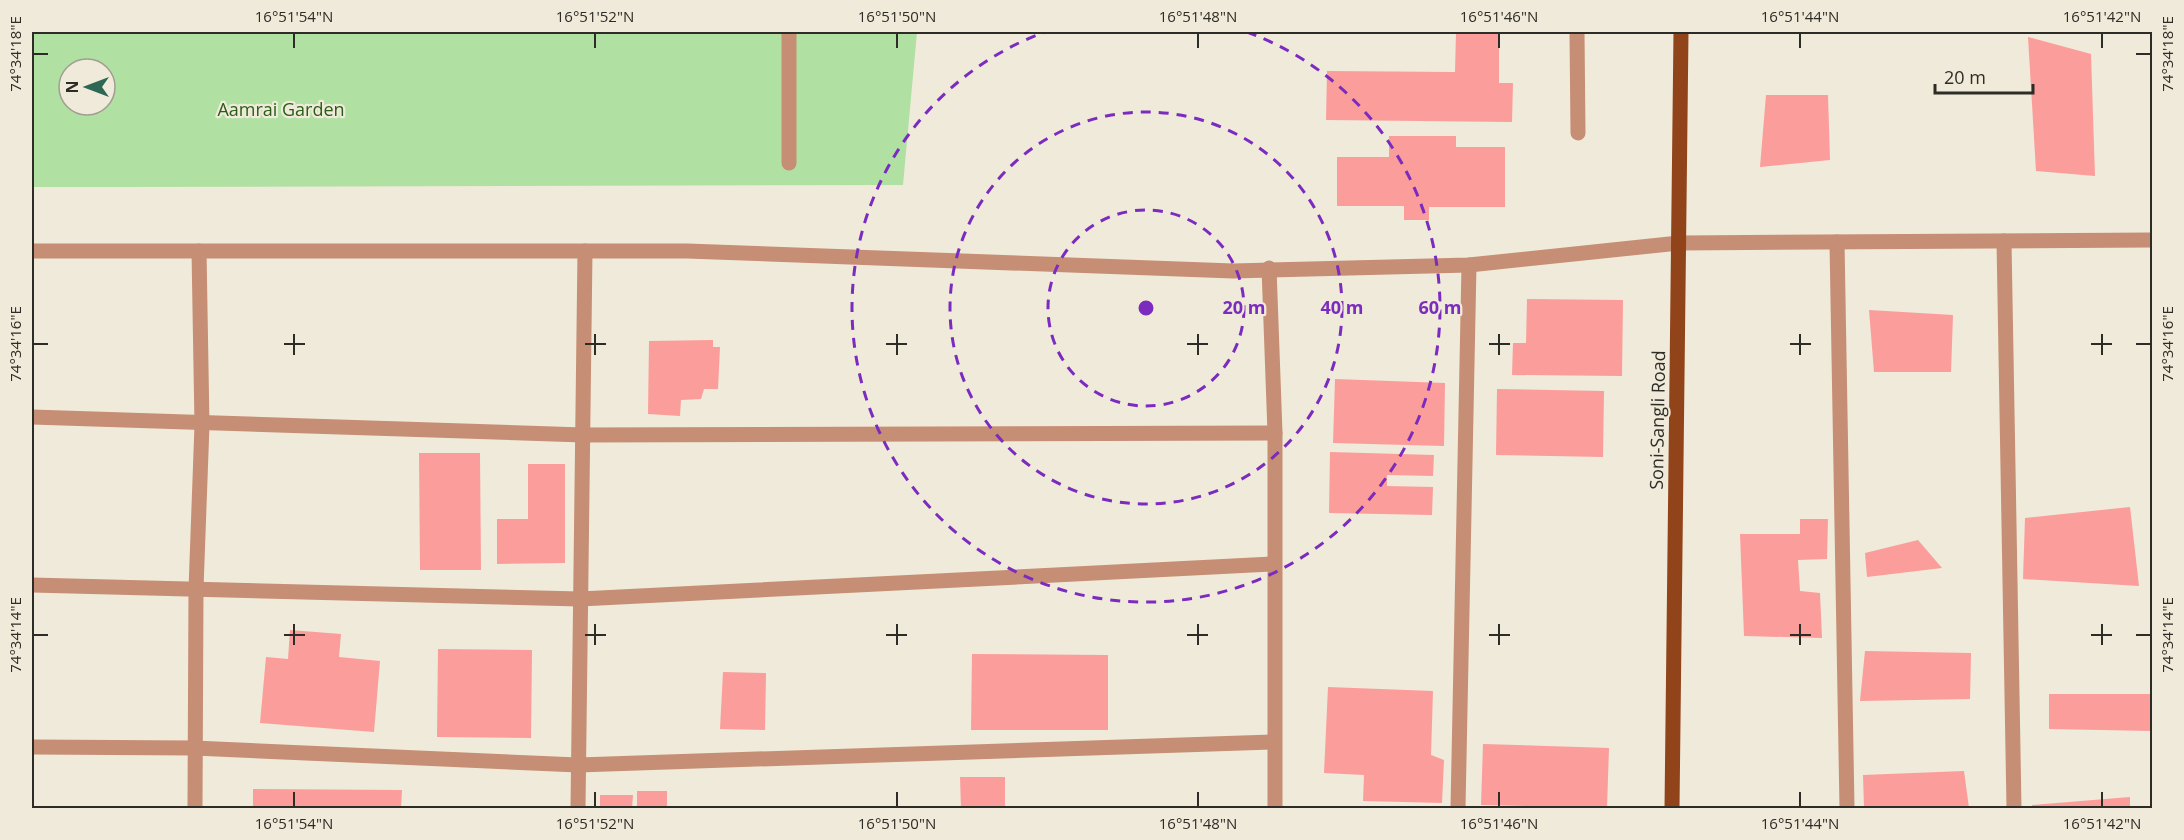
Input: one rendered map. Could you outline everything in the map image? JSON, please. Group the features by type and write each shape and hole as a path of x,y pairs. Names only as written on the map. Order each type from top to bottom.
{"main road":[{"name":"Soni-Sangli Road","path":"1672,808 1681,32"}],"street":[{"path":"789,32 789,163"},
{"path":"1577,32 1578,133"},
{"path":"32,251 699,251 1233,271 1269,268 1469,265 1679,243 2152,240"},
{"path":"2004,241 2014,808"},
{"path":"1838,242 1847,808"},
{"path":"195,808 196,589 202,425 199,251"},
{"path":"578,808 585,251"},
{"path":"1458,808 1469,265"},
{"path":"1269,268 1275,433 1275,808"},
{"path":"32,417 202,425 583,435 1275,433"},
{"path":"32,585 580,599 1274,564"},
{"path":"32,747 194,748 578,765 1274,742"}],"green space":[{"name":"Aamrai Garden","path":"32,32 917,32 903,185 32,187"}],"building":[{"path":"1456,32 1499,32 1499,83 1513,83 1512,122 1326,120 1327,71 1455,72"},
{"path":"2028,37 2091,54 2095,176 2036,171"},
{"path":"1766,95 1828,95 1830,160 1760,167"},
{"path":"1389,136 1456,136 1456,147 1505,147 1505,207 1429,207 1429,220 1404,220 1404,206 1337,206 1337,157 1389,157"},
{"path":"1527,299 1623,300 1622,376 1512,375 1513,343 1526,343"},
{"path":"1869,310 1953,315 1951,372 1874,372"},
{"path":"713,340 713,347 720,347 718,389 704,389 701,399 681,400 680,416 648,414 649,341"},
{"path":"1335,379 1445,383 1444,446 1333,443"},
{"path":"1497,389 1604,391 1603,457 1496,455"},
{"path":"1330,452 1434,455 1433,476 1387,475 1387,486 1433,487 1432,515 1329,513"},
{"path":"419,453 480,453 481,570 420,570"},
{"path":"528,464 565,464 565,563 497,564 497,519 528,519"},
{"path":"2130,507 2139,586 2023,579 2025,518"},
{"path":"1800,519 1828,519 1827,559 1798,560 1800,591 1820,593 1822,638 1744,636 1740,534 1800,534"},
{"path":"1918,540 1942,568 1867,577 1865,553"},
{"path":"290,630 341,634 339,657 380,661 374,732 260,723 266,657 288,659"},
{"path":"438,649 532,650 531,738 437,737"},
{"path":"1865,651 1971,653 1970,699 1860,701"},
{"path":"972,654 1108,655 1108,730 971,730"},
{"path":"723,672 766,673 765,730 720,729"},
{"path":"1328,687 1433,691 1431,755 1444,760 1442,803 1363,801 1364,775 1324,773"},
{"path":"2049,694 2152,694 2152,731 2049,729"},
{"path":"1483,744 1609,748 1607,808 1481,805"},
{"path":"1964,771 1969,808 1864,808 1863,775"},
{"path":"960,777 1005,777 1005,808 961,808"},
{"path":"253,789 402,790 401,808 253,808"},
{"path":"637,791 667,791 667,808 637,808"},
{"path":"600,795 633,795 632,808 600,808"},
{"path":"2130,797 2130,808 2032,808 2032,805"}]}
